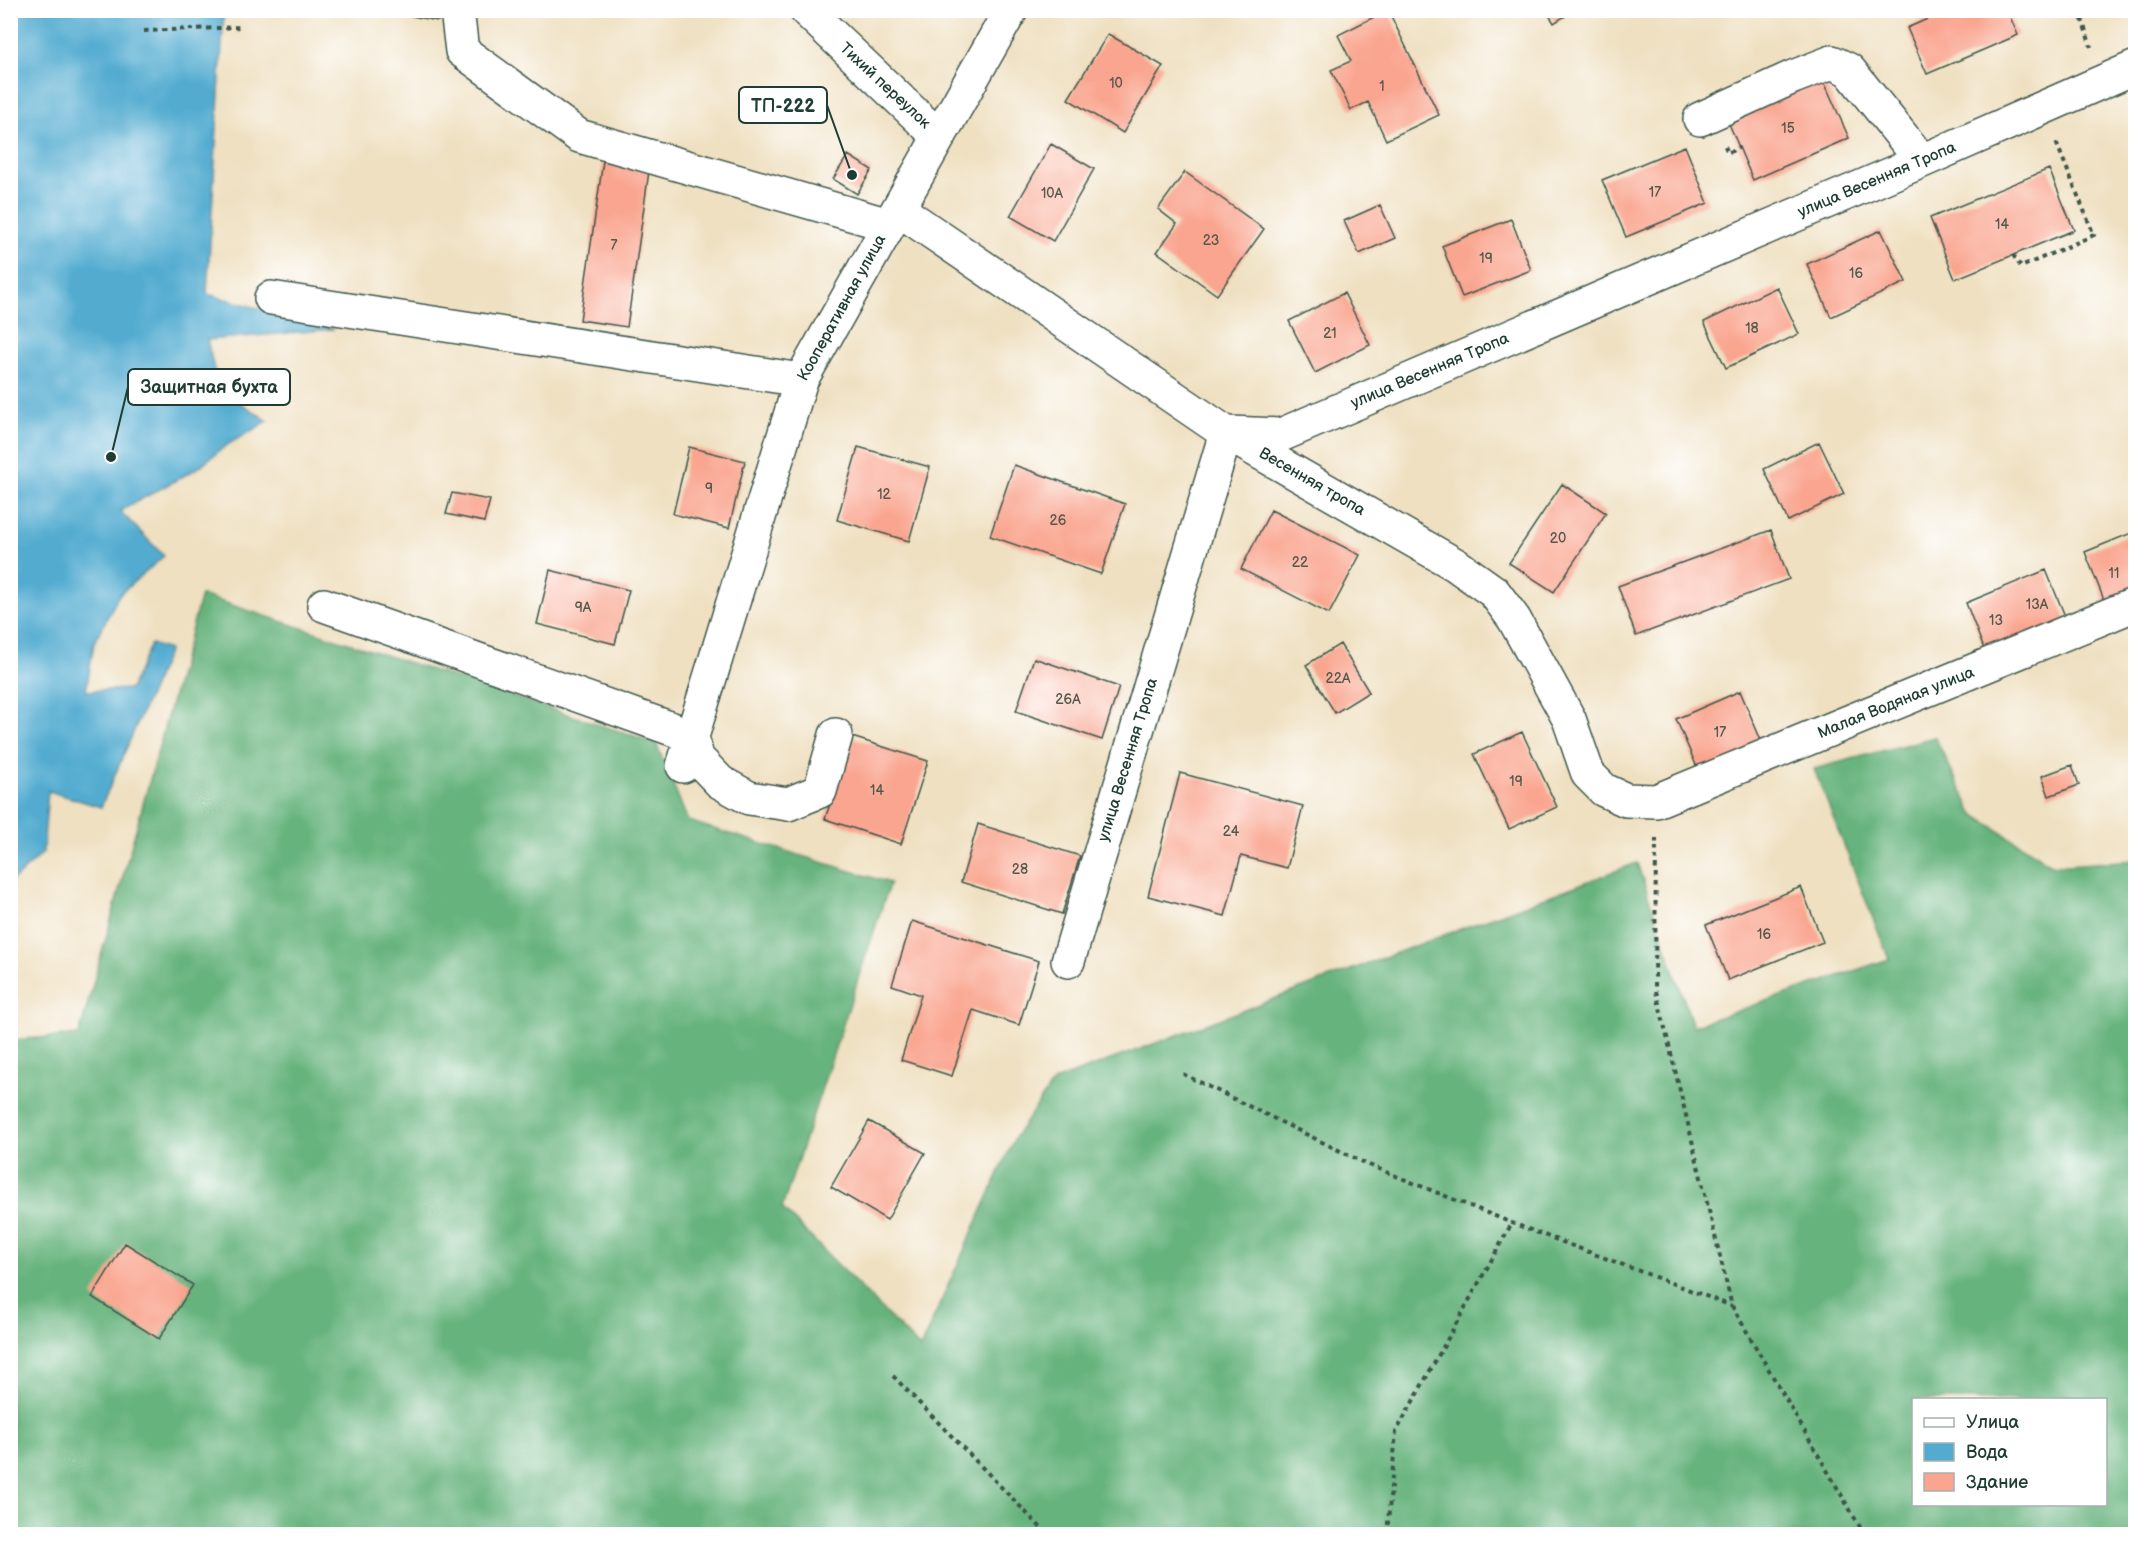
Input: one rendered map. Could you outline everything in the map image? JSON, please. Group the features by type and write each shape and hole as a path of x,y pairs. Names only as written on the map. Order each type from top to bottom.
{"street":[{"name":"Весенняя тропа","path":"457,10 462,51 579,136 893,217 1226,433 1456,565 1494,592 1514,619 1569,719 1588,774 1604,790 1626,800 1656,801"},
{"name":"Тихий переулок","path":"806,10 939,137"},
{"name":"Кооперативная улица","path":"688,751 801,380 1011,10"},
{"path":"1700,119 1793,77 1832,63 1849,70 1922,161"},
{"name":"улица Весенняя Тропа","path":"1068,961 1226,433 1281,435 2136,67"},
{"path":"271,298 801,380"},
{"name":"Малая Водяная улица","path":"1656,801 2136,604"},
{"path":"324,605 688,751 698,758 720,782 749,798 788,804 820,791 836,735"}],"path":[{"path":"144,31 242,27"},
{"path":"2013,255 2021,267 2094,235 2042,108"},
{"path":"1656,801 1655,987 1732,1306 1864,1534"},
{"path":"1183,1074 1369,1166 1732,1306"},
{"path":"1387,1534 1396,1432 1512,1223"},
{"path":"893,1376 1047,1534"}],"green space":[{"path":"201,595 656,743 688,821 890,883 782,1208 920,1348 1015,1137 1054,1081 1637,863 1693,1026 1889,959 1814,769 1935,737 1973,814 2054,866 2135,860 2135,1534 11,1534 11,1040 79,1035"}],"water":[{"path":"11,11 224,11 207,294 334,329 207,340 219,389 268,421 227,445 196,469 120,511 164,556 119,595 94,643 86,691 130,689 151,644 169,650 101,807 48,791 43,853 11,882"}],"building":[{"path":"381,10 440,10 438,21"},
{"path":"1388,10 1439,115 1386,140 1368,102 1351,110 1331,70 1351,61 1338,35"},
{"path":"1546,10 1575,10 1554,23"},
{"path":"1948,10 2007,10 2018,35 1927,74 1907,28"},
{"path":"1108,34 1163,66 1123,133 1068,99"},
{"path":"1822,77 1849,138 1753,180 1727,119"},
{"path":"1051,144 1094,169 1053,241 1010,216"},
{"path":"1685,146 1708,203 1626,237 1602,180"},
{"path":"848,155 872,170 857,194 833,179"},
{"path":"603,161 649,171 627,327 580,320"},
{"path":"2049,169 2074,230 1955,279 1930,218"},
{"path":"1185,172 1264,229 1217,295 1157,252 1177,224 1158,209"},
{"path":"1380,205 1395,238 1359,254 1344,221"},
{"path":"1511,219 1531,270 1462,297 1442,246"},
{"path":"1881,230 1906,282 1831,317 1807,264"},
{"path":"1777,287 1799,334 1726,368 1704,322"},
{"path":"1344,293 1370,345 1315,373 1289,321"},
{"path":"1819,442 1844,494 1788,521 1764,469"},
{"path":"689,447 745,461 729,528 673,514"},
{"path":"858,447 930,467 909,541 837,520"},
{"path":"1014,465 1125,504 1101,574 990,536"},
{"path":"1562,484 1606,513 1554,592 1509,563"},
{"path":"452,493 490,500 484,522 446,514"},
{"path":"1271,510 1360,555 1329,614 1241,569"},
{"path":"1771,530 1789,579 1636,636 1618,586"},
{"path":"2136,531 2136,593 2106,605 2085,552"},
{"path":"550,570 629,590 615,644 537,624"},
{"path":"2046,570 2067,621 1986,654 1966,603"},
{"path":"1340,644 1369,692 1335,713 1306,665"},
{"path":"1034,658 1119,687 1102,740 1016,711"},
{"path":"1740,691 1763,745 1699,772 1676,719"},
{"path":"1522,732 1557,807 1509,829 1474,754"},
{"path":"852,737 928,761 901,844 825,819"},
{"path":"2072,765 2079,785 2049,796 2042,776"},
{"path":"1180,773 1303,806 1287,868 1241,856 1225,916 1148,896"},
{"path":"978,824 1080,856 1062,914 961,882"},
{"path":"1801,887 1823,942 1728,980 1706,925"},
{"path":"912,921 1039,961 1019,1025 973,1010 952,1076 901,1060 921,995 892,985"},
{"path":"869,1121 925,1153 887,1220 831,1187"},
{"path":"125,1243 193,1285 159,1339 92,1297"}],"place":[{"name":"ТП-222","path":"852,175"},
{"name":"Защитная бухта","path":"111,457"}]}
